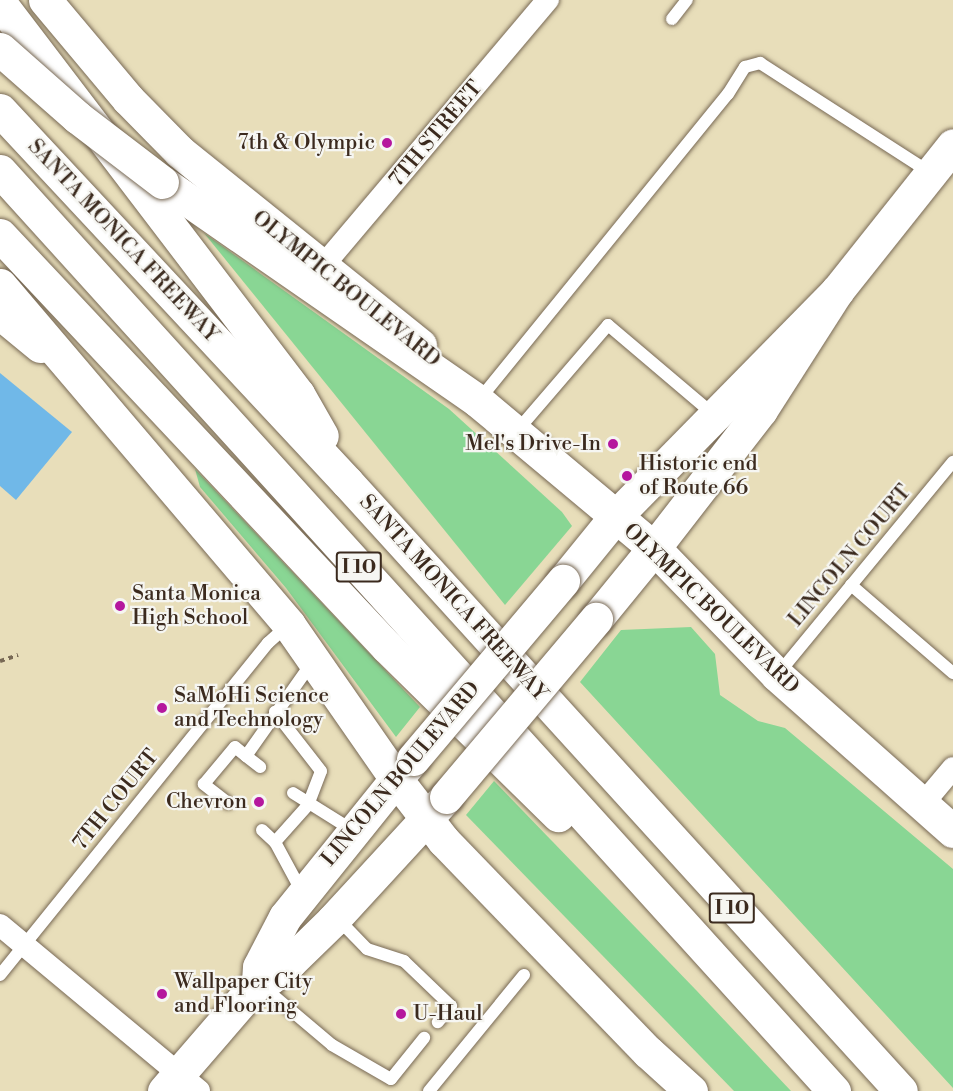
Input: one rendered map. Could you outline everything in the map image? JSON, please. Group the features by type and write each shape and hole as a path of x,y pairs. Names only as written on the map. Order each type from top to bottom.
{"main road":[{"name":"OLYMPIC BOULEVARD","path":"45,0 128,99 180,152 417,342 478,401 654,548 777,675 953,831"},
{"path":"0,3 298,394 347,482"},
{"path":"0,49 77,117 162,182 478,401"},
{"name":"SANTA MONICA FREEWAY","path":"0,110 347,482 901,1091"},
{"name":"LINCOLN BOULEVARD","path":"180,1085 258,982 259,967 272,938 352,830 615,517 837,291 953,145"},
{"name":"SANTA MONICA FREEWAY","path":"0,171 834,1091"},
{"path":"0,235 387,647 545,803 716,963"},
{"path":"0,285 76,377 207,525 289,625 314,661 437,808 681,1091"},
{"name":"LINCOLN BOULEVARD","path":"258,982 270,978 290,962 336,917 437,808 596,620 761,410 837,291"},
{"path":"0,312 76,377"},
{"path":"648,1052 692,1091"}],"street":[{"name":"7TH STREET","path":"322,267 548,0"},
{"path":"922,805 953,768"},
{"path":"0,925 180,1085"}],"lane":[{"path":"672,19 687,0"},
{"path":"478,401 729,94 745,67 760,63 931,173"},
{"path":"516,432 608,325 715,416"},
{"name":"LINCOLN COURT","path":"777,675 953,462"},
{"path":"851,585 953,673"},
{"name":"7TH COURT","path":"0,975 268,643 289,625"},
{"path":"246,756 314,661"},
{"path":"275,842 308,805 321,771 276,712"},
{"path":"228,803 204,784 235,747 260,766"},
{"path":"292,793 308,805 352,830"},
{"path":"262,831 275,842 303,894"},
{"path":"336,917 367,950 404,961 451,1006 438,1022"},
{"path":"429,1091 524,975"},
{"path":"258,982 332,1045 391,1078 424,1038"}],"path":[{"path":"0,661 18,654"}],"green space":[{"path":"204,233 449,409 562,512 572,526 505,605"},
{"path":"195,469 420,707 396,737 286,588 200,487"},
{"path":"691,627 715,654 720,695 758,721 785,728 953,869 953,1088 580,682 621,630"},
{"path":"494,781 791,1091 734,1091 466,815"}],"water":[{"path":"0,373 72,432 16,500 0,486"}],"place":[{"name":"7th & Olympic","path":"387,143"},
{"name":"Mel's Drive-In","path":"613,444"},
{"name":"Historic end of Route 66","path":"627,476"},
{"name":"Santa Monica High School","path":"120,606"},
{"name":"SaMoHi Science and Technology","path":"162,708"},
{"name":"Chevron","path":"259,802"},
{"name":"Wallpaper City and Flooring","path":"162,994"},
{"name":"U-Haul","path":"401,1014"}]}
